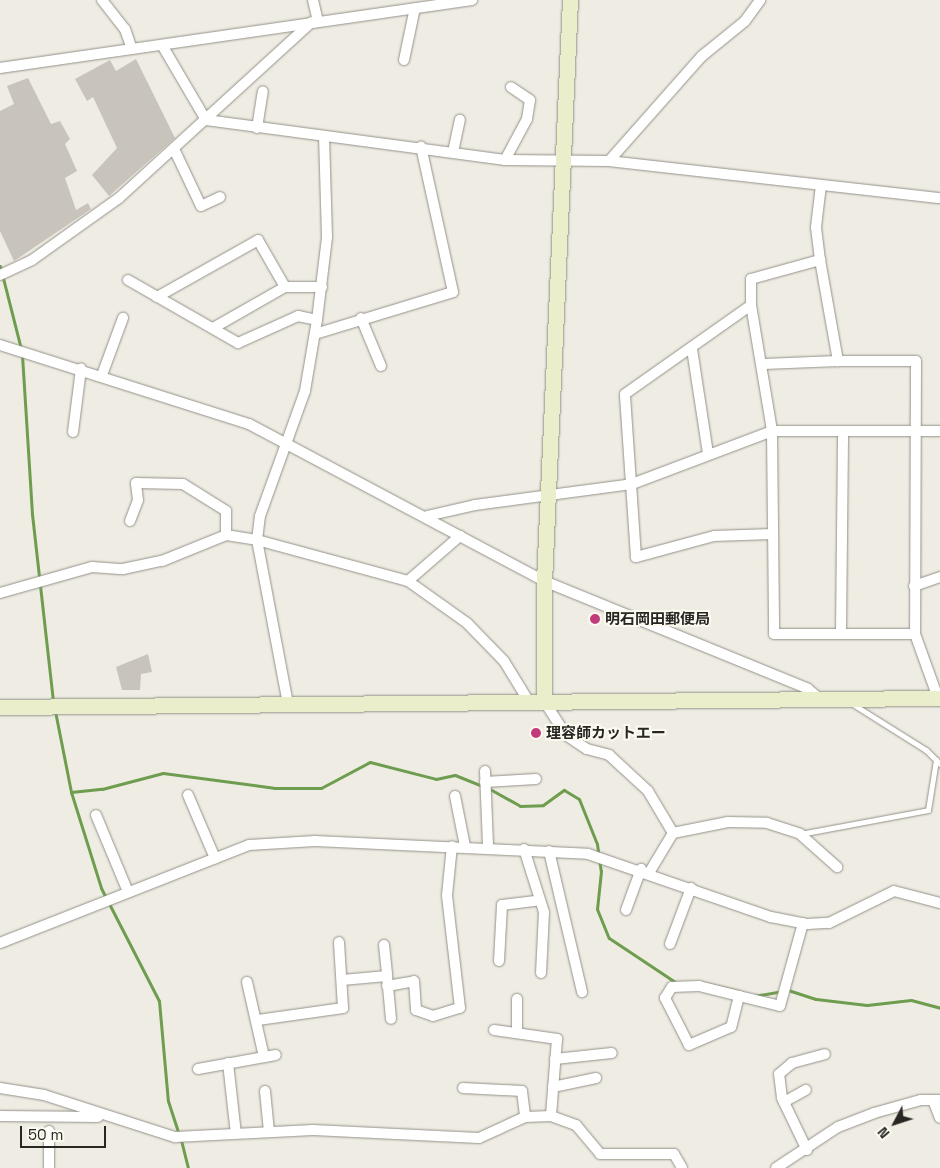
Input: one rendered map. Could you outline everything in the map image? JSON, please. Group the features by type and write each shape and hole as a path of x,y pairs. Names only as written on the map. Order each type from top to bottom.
{"street":[{"path":"102,0 125,29 132,49"},
{"path":"313,0 315,22"},
{"path":"0,68 472,0"},
{"path":"570,0 551,498 544,581 544,701 566,735 587,749 609,755 648,791 672,832"},
{"path":"610,161 702,56 745,21 760,0"},
{"path":"404,60 415,8"},
{"path":"0,275 19,268 76,230 174,149 315,22"},
{"path":"162,45 206,120"},
{"path":"505,160 527,119 530,100 511,87"},
{"path":"257,128 263,92"},
{"path":"206,120 324,137 421,146 505,160 610,161 940,198"},
{"path":"453,152 460,120"},
{"path":"288,704 257,540 260,516 290,442 305,390 315,334 327,237 324,137"},
{"path":"315,334 361,318 453,292 421,146"},
{"path":"174,149 201,206 220,197"},
{"path":"821,185 816,227 838,361"},
{"path":"157,297 258,240 286,287"},
{"path":"820,260 751,279 751,305 764,364 772,431 774,634 841,631 915,634"},
{"path":"128,280 238,343 298,316 317,320"},
{"path":"214,328 286,287 322,287"},
{"path":"751,305 692,349 625,394 636,557 714,536 772,534"},
{"path":"102,375 123,318"},
{"path":"361,318 381,366"},
{"path":"0,345 102,375 249,424 290,442 544,581 808,688 821,700"},
{"path":"692,349 708,454"},
{"path":"0,706 939,698 915,634 914,432 916,361 838,361 764,364"},
{"path":"73,432 81,369"},
{"path":"427,516 475,504 551,498 632,484 772,431 842,434 940,431"},
{"path":"841,631 842,434"},
{"path":"130,521 138,500 136,483 183,484 226,511 226,535"},
{"path":"0,593 92,567 124,569 162,560 226,535 257,540 408,580 467,623 504,661 529,702"},
{"path":"408,580 460,536"},
{"path":"914,586 940,577"},
{"path":"485,771 488,847"},
{"path":"485,782 536,779"},
{"path":"188,794 215,858"},
{"path":"455,796 465,846"},
{"path":"96,815 128,892"},
{"path":"626,910 645,871 672,832 728,822 767,823 800,834 837,867"},
{"path":"0,943 249,845 315,841 488,847 588,854 802,923 829,923 894,891 940,903"},
{"path":"342,980 414,981 416,1010 433,1016 460,1008 447,895 452,846"},
{"path":"524,849 544,912 541,973"},
{"path":"549,851 582,992"},
{"path":"670,944 691,888"},
{"path":"499,961 502,905 540,900"},
{"path":"739,996 731,1027 688,1045 665,998 672,987 699,986 780,1006 802,923"},
{"path":"258,1020 344,1008 339,942"},
{"path":"384,945 391,1019"},
{"path":"248,982 258,1020 264,1057"},
{"path":"517,999 517,1033"},
{"path":"494,1030 557,1039 551,1116"},
{"path":"555,1059 612,1053"},
{"path":"806,1150 784,1102 780,1074 792,1063 825,1054"},
{"path":"198,1069 276,1055"},
{"path":"228,1064 236,1134"},
{"path":"553,1087 596,1078"},
{"path":"0,1088 44,1096 175,1137 269,1132 478,1138 525,1117 551,1116 576,1125 600,1154 674,1154 682,1168"},
{"path":"463,1088 522,1091 525,1117"},
{"path":"784,1102 806,1090"},
{"path":"264,1091 269,1132"},
{"path":"776,1168 838,1128 874,1112 937,1100 940,1118"},
{"path":"0,1116 107,1117"},
{"path":"49,1131 49,1168"}],"lane":[{"path":"800,834 928,810 938,762 846,700"}],"building":[{"path":"136,59 175,138 109,196 92,175 117,148 93,97 87,101 75,79 110,60 116,71"},
{"path":"28,78 51,124 60,121 70,139 65,144 77,171 65,178 76,210 88,203 91,209 14,261 0,231 0,111 14,104 7,86"},
{"path":"148,654 152,672 141,674 140,690 122,690 116,667"}],"waterway":[{"path":"0,266 21,349"},
{"path":"22,355 32,514 53,702"},
{"path":"55,711 71,792 101,888 159,1001 168,1101 179,1134"},
{"path":"71,792 102,789 163,773 275,788 321,788 370,762 436,779 455,775 482,786"},
{"path":"488,788 520,806 543,805 564,790 579,799 597,844 601,871 597,909 609,938 675,982"},
{"path":"703,983 738,991"},
{"path":"754,996 788,990 816,999 867,1005 911,1000 940,1008"},
{"path":"181,1140 188,1168"}],"place":[{"name":"明石岡田郵便局","path":"595,619"},
{"name":"理容師カットエー","path":"536,733"}]}
